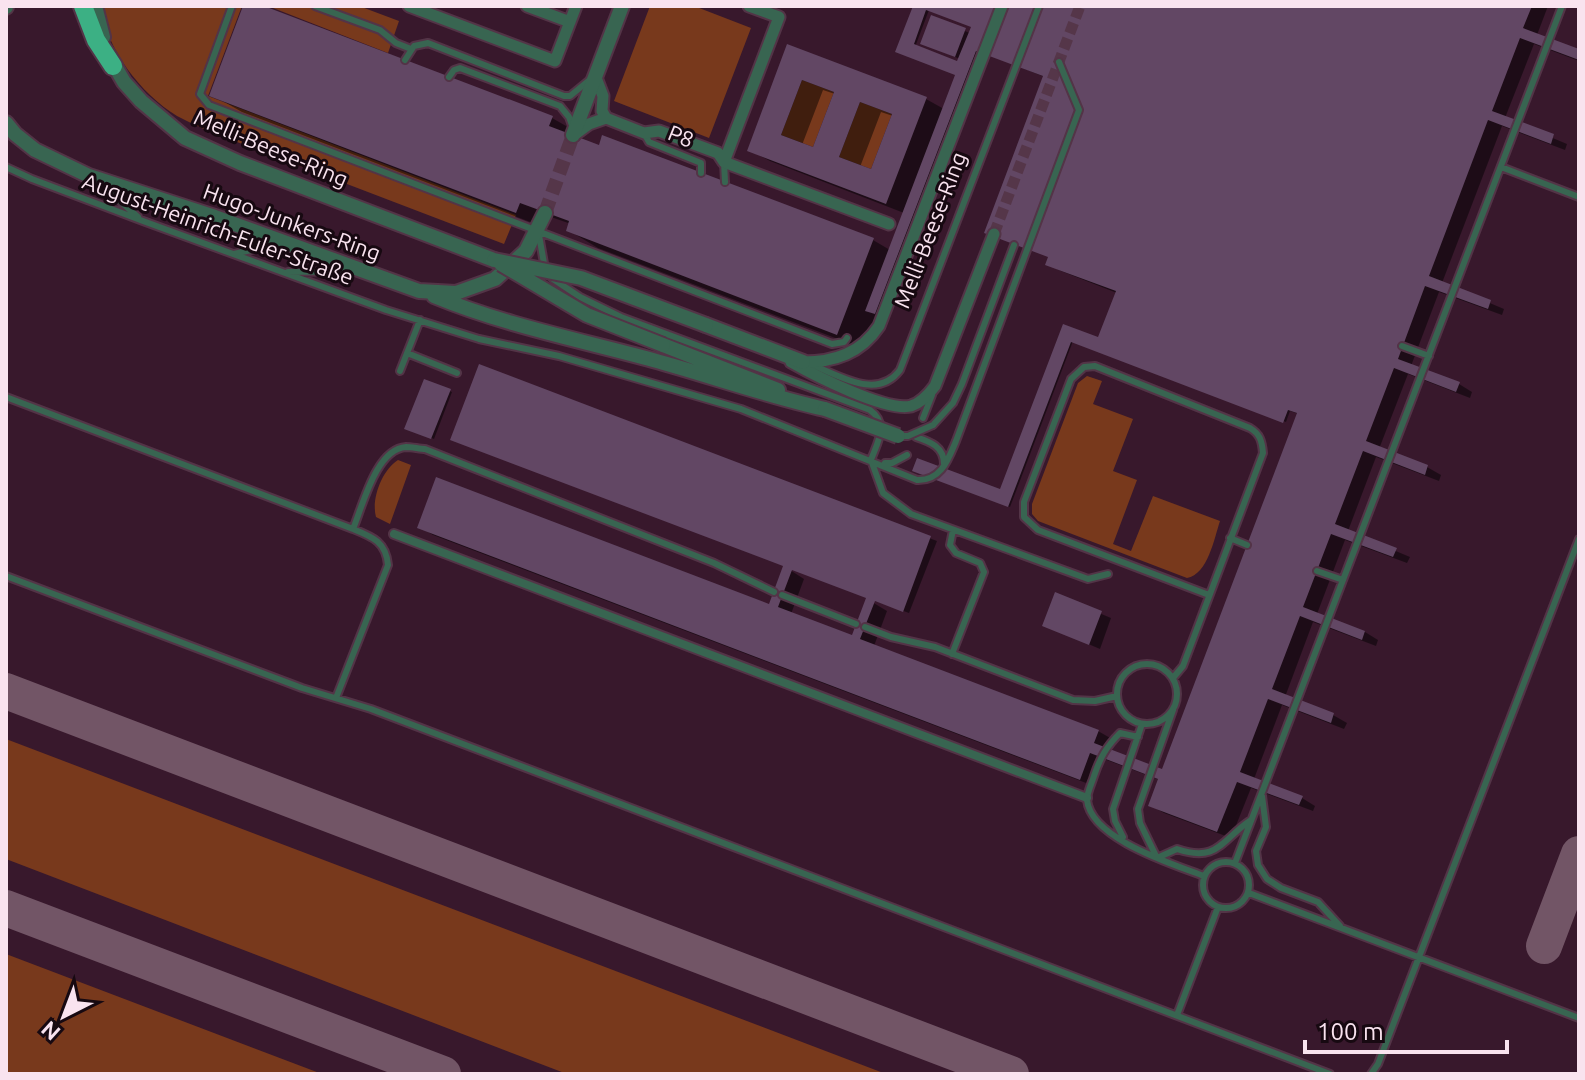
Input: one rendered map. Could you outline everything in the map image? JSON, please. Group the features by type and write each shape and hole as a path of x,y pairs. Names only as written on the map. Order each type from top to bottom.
{"highway":[{"path":"83,6 96,40 113,66"}],"street":[{"name":"Melli-Beese-Ring","path":"95,6 113,66 154,114 185,138 205,148 494,260 581,278 763,346 798,361 826,381 892,406 910,406 920,402 935,386"},
{"path":"409,6 555,61 576,6"},
{"path":"527,6 570,22"},
{"path":"724,162 779,17 749,6"},
{"name":"Melli-Beese-Ring","path":"798,361 830,360 851,353 867,342 879,326 1002,6"},
{"path":"573,135 620,9"},
{"path":"595,75 603,96 602,111 606,118 644,133 659,131 718,153 724,162 889,224"},
{"path":"573,135 589,124 606,118"},
{"name":"Hugo-Junkers-Ring","path":"6,123 35,150 89,176 313,251 419,291 456,293 483,285 516,261 538,230 545,213"},
{"path":"935,386 994,234"},
{"name":"Melli-Beese-Ring","path":"494,260 564,303 608,324 898,436"},
{"path":"419,291 470,310 658,361 772,397 825,409"},
{"path":"394,534 1087,798"}],"lane":[{"path":"232,6 200,94 209,105 832,344 844,342 847,338"},
{"path":"315,6 380,30 396,43 411,49"},
{"name":"Melli-Beese-Ring","path":"798,361 870,386 885,384 900,370 1039,6"},
{"path":"1235,863 1562,6"},
{"path":"405,60 419,43 428,43 564,96 570,96 595,75"},
{"path":"944,468 1079,110 1059,62"},
{"path":"449,77 460,68 560,106 569,117 573,135"},
{"name":"P8","path":"644,133 649,142 701,163 701,173"},
{"path":"724,162 725,182"},
{"name":"August-Heinrich-Euler-Straße","path":"6,167 143,221 420,320 479,339 559,356 741,409 917,480 932,479 944,468"},
{"path":"1501,167 1579,197"},
{"path":"89,176 143,221"},
{"path":"538,230 545,269 553,279 580,297 621,317 870,410 882,427 871,460 883,493 899,507 1088,579 1108,574"},
{"path":"234,254 282,243"},
{"path":"898,436 908,436 929,428 953,403 1014,245"},
{"path":"285,272 362,271"},
{"path":"400,371 420,320"},
{"path":"1402,346 1429,356"},
{"path":"407,353 457,373"},
{"path":"1173,678 1183,666 1263,453 1262,443 1257,432 1095,366 1078,370 1071,379 1024,502 1024,517 1038,530 1209,595"},
{"path":"923,418 935,386"},
{"path":"6,397 353,529 383,545 388,565 336,698"},
{"path":"916,437 935,444 944,456 944,468"},
{"path":"353,529 380,462 393,451 405,447 425,449 714,563 774,592"},
{"path":"881,463 892,463 907,455"},
{"path":"952,654 984,572 980,563 956,553 950,545 953,530"},
{"path":"1230,538 1247,545"},
{"path":"1371,1074 1378,1064 1420,957 1579,539"},
{"path":"1317,571 1343,580"},
{"path":"6,576 1330,1074"},
{"path":"782,595 856,624"},
{"path":"865,627 952,654 1073,700 1095,701 1117,696"},
{"path":"1157,858 1140,823 1138,809 1173,710 1177,695 1173,678 1156,665 1137,665 1122,677 1117,696 1125,715 1142,724 1163,720 1173,710"},
{"path":"1128,843 1115,821 1113,809 1142,724"},
{"path":"1138,737 1120,733 1105,748 1087,798 1091,813 1103,827 1128,843 1204,876"},
{"path":"1262,794 1266,827 1256,851 1258,865 1267,879 1281,888 1318,902 1343,928"},
{"path":"1157,858 1177,849 1194,855 1211,853 1252,820"},
{"path":"1228,861 1235,863 1246,872 1249,893 1240,904 1218,907 1207,898 1204,876 1213,865 1228,861"},
{"path":"1249,893 1579,1018"},
{"path":"1177,1015 1218,907"}],"shaded area":[{"path":"101,6 242,6 208,96 516,215 504,244 211,132 177,116 151,96 127,69 110,38"},
{"path":"268,6 359,6 399,21 388,53"},
{"path":"650,6 694,6 751,28 709,138 614,101"},
{"path":"802,80 834,92 813,147 781,135"},
{"path":"860,102 892,114 871,169 839,157"},
{"path":"1087,376 1102,381 1093,404 1133,419 1113,471 1137,480 1113,544 1131,551 1153,496 1220,521 1209,555 1194,575 1187,578 1038,521 1032,514 1032,504 1078,383"},
{"path":"398,460 411,465 390,524 376,517 375,502 383,478"},
{"path":"6,739 886,1074 567,1074 6,859"},
{"path":"6,954 322,1074 6,1074"}],"building":[{"path":"243,6 264,6 553,116 549,126 599,145 602,135 874,238 837,335 566,231 569,221 520,203 516,213 209,96"},
{"path":"913,6 1532,6 1523,28 1579,49 1579,60 1520,38 1492,111 1554,134 1551,144 1488,120 1429,276 1491,300 1488,309 1425,286 1398,359 1460,382 1456,392 1394,368 1366,441 1428,465 1425,475 1363,451 1335,524 1397,548 1393,557 1331,534 1303,607 1365,631 1362,640 1300,616 1272,689 1334,713 1331,723 1268,699 1240,772 1303,796 1299,805 1237,782 1217,832 1148,806 1158,779 1090,753 1080,780 417,528 436,477 769,604 783,566 450,440 479,364 931,536 903,612 875,601 860,639 1099,730 1094,743 1162,769 1297,413 1288,410 1283,423 1071,342 1008,507 912,471 917,458 1000,489 1063,324 1098,337 1116,291 1045,265 1048,257 984,233 1043,76 976,51 875,314 865,311 955,75 895,52","holes":["926,10 971,27 957,61 914,44","792,570 866,598 852,635 778,607"]},
{"path":"931,15 966,28 955,57 920,44"},
{"path":"787,44 927,97 886,204 747,151","holes":["802,80 834,92 813,147 781,135","860,102 892,114 871,169 839,157"]},
{"path":"424,379 451,389 431,439 404,429"},
{"path":"1055,592 1102,611 1089,645 1042,626"}],"taxiway":[{"path":"6,691 1011,1074"},
{"path":"1544,946 1579,854"},
{"path":"6,908 443,1074"}],"tunnel":[{"path":"994,234 1080,6"},
{"path":"545,213 573,135"}]}
